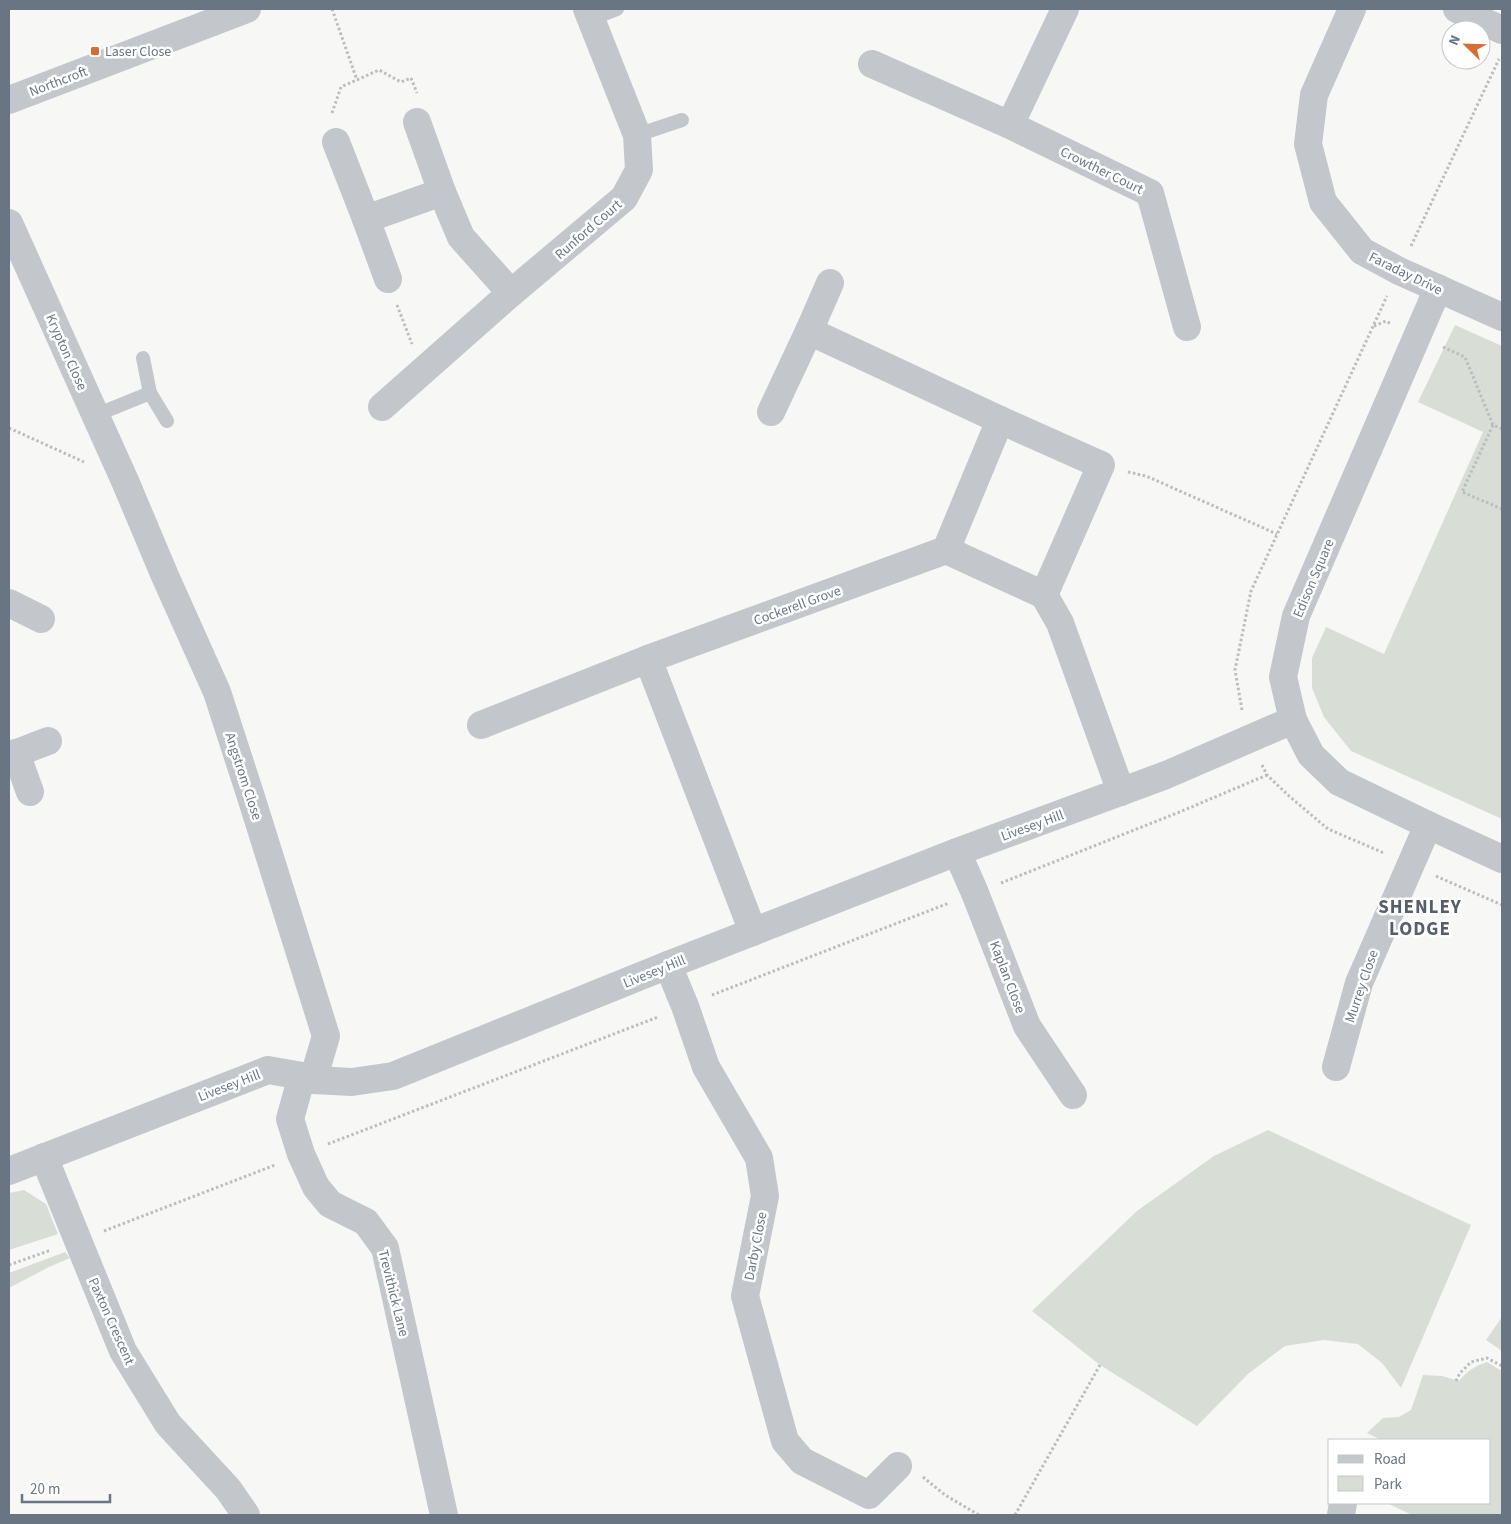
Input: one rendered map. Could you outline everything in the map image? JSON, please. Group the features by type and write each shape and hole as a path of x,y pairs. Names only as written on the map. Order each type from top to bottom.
{"street":[{"name":"Northcroft","path":"9,100 247,9"},
{"path":"1010,125 1065,9"},
{"name":"Faraday Drive","path":"1352,9 1314,95 1308,144 1323,202 1362,251 1399,271 1502,317"},
{"path":"1457,9 1502,30"},
{"name":"Runford Court","path":"382,407 624,198 639,170 637,135 589,14"},
{"name":"Crowther Court","path":"872,64 1010,125 1150,193 1187,326"},
{"path":"417,122 442,192 461,237 512,293"},
{"path":"336,142 388,279"},
{"path":"366,219 442,192"},
{"name":"Krypton Close","path":"9,223 126,481"},
{"path":"771,412 810,331 830,283"},
{"name":"Edison Square","path":"1438,288 1296,616 1283,676 1293,720 1311,755 1339,782 1502,859"},
{"path":"810,331 1101,465 1044,595"},
{"path":"1000,420 946,550 1044,595 1060,623 1121,792"},
{"name":"Angstrom Close","path":"126,481 165,576 217,692 326,1036 308,1078"},
{"name":"Cockerell Grove","path":"481,725 648,660 946,550"},
{"path":"9,603 41,619"},
{"path":"648,660 753,932"},
{"name":"Livesey Hill","path":"9,1171 268,1070 308,1078 352,1082 393,1076 668,965 957,852 1166,775 1293,720"},
{"path":"30,792 12,754 48,741"},
{"name":"Murrey Close","path":"1336,1067 1359,982 1428,825"},
{"name":"Kaplan Close","path":"957,852 1027,1026 1073,1095"},
{"name":"Darby Close","path":"668,965 685,1006 706,1067 759,1158 765,1196 745,1296 785,1441 802,1461 870,1505 898,1466"},
{"name":"Trevithick Lane","path":"308,1078 290,1119 301,1154 316,1187 330,1204 366,1222 385,1248 444,1515"},
{"name":"Paxton Crescent","path":"44,1157 123,1351 168,1424 228,1489 246,1515"}],"lane":[{"path":"589,14 617,9"},
{"path":"637,135 682,120"},
{"path":"143,358 150,393 166,421"},
{"path":"96,415 150,393"}],"path":[{"path":"332,9 357,80"},
{"path":"1289,796 1267,775 1248,740 1235,670 1251,591 1502,52"},
{"path":"336,142 327,132 323,118 332,113 341,87 379,70 401,82 411,78 422,107 417,122"},
{"path":"388,279 423,372"},
{"path":"1373,326 1386,322 1465,357 1493,425 1502,429"},
{"path":"1493,425 1462,492 1502,509"},
{"path":"9,428 126,481"},
{"path":"1101,465 1146,476 1277,534"},
{"path":"9,1265 223,1186 975,893 1182,811 1267,775"},
{"path":"1456,1381 1460,1373 1470,1362 1487,1358 1502,1366"},
{"path":"1015,1515 1100,1365"},
{"path":"898,1466 914,1470 945,1495 979,1515"}],"green space":[{"path":"1455,325 1502,346 1502,819 1351,751 1324,717 1312,688 1312,658 1326,627 1384,654 1483,432 1418,402"},
{"path":"1268,1130 1471,1225 1401,1388 1382,1363 1358,1344 1324,1340 1285,1346 1248,1374 1197,1426 1100,1365 1032,1311 1137,1211 1214,1156"},
{"path":"24,1190 46,1204 58,1234 9,1250 9,1193"},
{"path":"65,1252 70,1258 9,1288 9,1273"},
{"path":"1502,1317 1502,1351 1486,1340"},
{"path":"1487,1362 1502,1371 1502,1515 1412,1515 1389,1504 1491,1504 1491,1439 1379,1439 1367,1433 1383,1418 1399,1417 1411,1410 1423,1375 1442,1376 1459,1381 1465,1374"}],"place":[{"name":"Laser Close","path":"95,51"}],"district":[{"name":"SHENLEY LODGE","path":"1420,917"}]}
